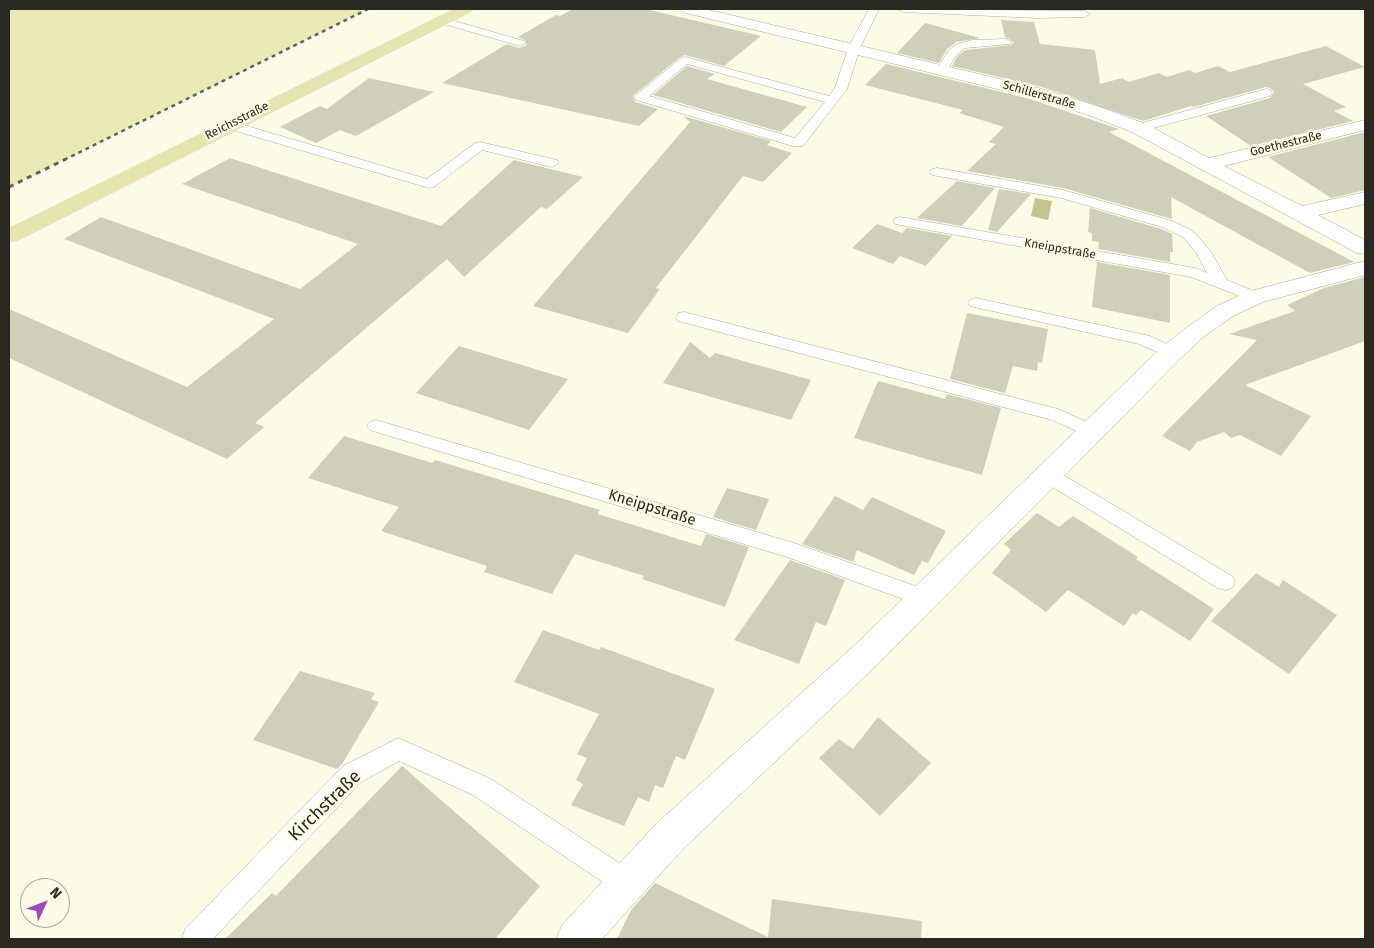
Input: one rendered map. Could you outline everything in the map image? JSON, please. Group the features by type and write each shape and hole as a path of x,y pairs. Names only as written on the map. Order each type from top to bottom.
{"main road":[{"name":"Reichsstraße","path":"9,236 466,9"}],"street":[{"name":"Schillerstraße","path":"687,9 1036,93 1094,111 1139,128 1365,248"},
{"name":"Goethestraße","path":"1207,164 1365,125"},
{"path":"1299,212 1365,198"},
{"path":"576,939 670,836 846,674 925,598 1171,353 1225,311 1255,297 1365,268"}],"lane":[{"path":"832,100 685,60 640,97 798,143 841,89 854,48 874,9"},
{"path":"903,9 1036,15 1085,14"},
{"path":"441,20 520,43"},
{"path":"942,70 953,52 961,46 973,43 1006,42"},
{"path":"1139,128 1266,92"},
{"path":"230,125 428,184 480,146 552,162"},
{"path":"937,172 1063,194 1167,224 1188,234 1204,252 1220,282"},
{"name":"Kneippstraße","path":"900,222 1194,273 1255,297"},
{"path":"976,303 1144,340 1171,353"},
{"path":"684,317 1058,415 1092,432"},
{"name":"Kneippstraße","path":"376,426 794,551 925,598"},
{"path":"1048,475 1225,582"},
{"name":"Kirchstraße","path":"194,939 352,774 398,749 482,787 627,884"}],"green space":[{"path":"9,9 368,9 9,187"}],"shaded area":[{"path":"1035,198 1052,201 1048,220 1031,216"}],"building":[{"path":"573,9 645,9 761,36 724,66 685,55 680,57 633,96 635,102 658,109 639,126 442,83 507,44 519,48 527,45 525,40 518,37 556,15 560,16"},
{"path":"1001,20 1034,22 1040,44 1095,50 1100,84 1122,78 1129,82 1159,73 1167,77 1189,70 1195,73 1218,66 1230,72 1326,46 1365,67 1303,84 1346,107 1334,111 1353,121 1251,146 1206,116 1270,98 1274,92 1270,88 1266,87 1191,106 1143,121 1042,87 952,66 958,55 966,50 1011,45 1014,42 1005,37"},
{"path":"925,23 980,38 956,42 947,49 939,63 897,53"},
{"path":"886,64 1030,99 1119,129 1109,132 1354,262 1310,273 1171,197 1172,219 1063,188 967,171 996,144 989,142 1004,127 959,113 963,110 865,85"},
{"path":"687,66 715,74 707,79 807,107 781,132 653,95"},
{"path":"369,78 434,92 356,136 340,130 316,143 280,127 320,106 327,109"},
{"path":"683,116 771,141 767,145 792,153 763,182 743,176 656,288 660,289 628,333 533,306 690,122"},
{"path":"1365,132 1365,190 1331,198 1268,157"},
{"path":"230,158 441,226 514,160 583,177 547,209 541,207 464,277 447,259 255,423 264,427 227,459 9,358 9,309 187,387 274,319 64,239 101,217 300,289 358,244 182,184"},
{"path":"957,181 995,188 962,226 917,218"},
{"path":"999,189 1031,194 997,232 988,230"},
{"path":"1090,208 1172,234 1173,252 1170,252 1170,262 1098,249 1099,242 1092,241 1092,233 1088,232"},
{"path":"877,224 902,233 907,228 952,236 926,266 900,256 893,264 852,248"},
{"path":"1097,262 1170,275 1170,323 1092,307"},
{"path":"1365,277 1365,341 1245,385 1311,416 1281,456 1240,435 1231,438 1224,432 1197,442 1190,451 1162,436 1257,340 1229,334 1295,311 1287,305 1324,288"},
{"path":"967,313 1048,329 1042,363 1038,362 1037,371 1013,366 1005,393 950,379"},
{"path":"690,342 710,358 715,353 811,380 791,420 663,383"},
{"path":"459,346 568,379 529,430 416,393"},
{"path":"878,381 945,399 947,394 1001,408 982,475 854,438"},
{"path":"344,436 432,463 435,460 600,510 598,514 701,546 706,534 749,547 725,607 642,579 644,576 575,554 552,594 484,572 487,566 381,531 399,507 308,478"},
{"path":"727,488 769,499 756,530 713,517"},
{"path":"835,496 863,510 872,497 946,531 928,563 922,561 914,575 857,550 853,562 802,544"},
{"path":"1037,513 1059,527 1073,516 1138,557 1136,559 1214,609 1190,641 1141,610 1136,615 1133,613 1124,626 1068,590 1046,612 992,573 1011,550 1004,544"},
{"path":"790,560 845,580 826,626 816,622 799,664 734,640"},
{"path":"1256,573 1279,587 1283,580 1337,615 1289,674 1211,621"},
{"path":"543,630 599,650 601,647 715,689 685,760 676,756 663,788 655,785 649,802 638,797 624,826 571,805 583,784 576,780 587,758 577,754 599,714 514,682"},
{"path":"300,671 375,693 371,699 379,702 342,764 337,769 253,740"},
{"path":"878,717 931,763 880,816 819,758 839,739 853,749"},
{"path":"402,766 540,886 495,939 225,939 272,893 276,896"},
{"path":"655,883 768,937 772,899 922,921 921,939 617,939 631,910"}],"railway":[{"path":"64,160 368,9"},
{"path":"9,187 66,159"}]}
